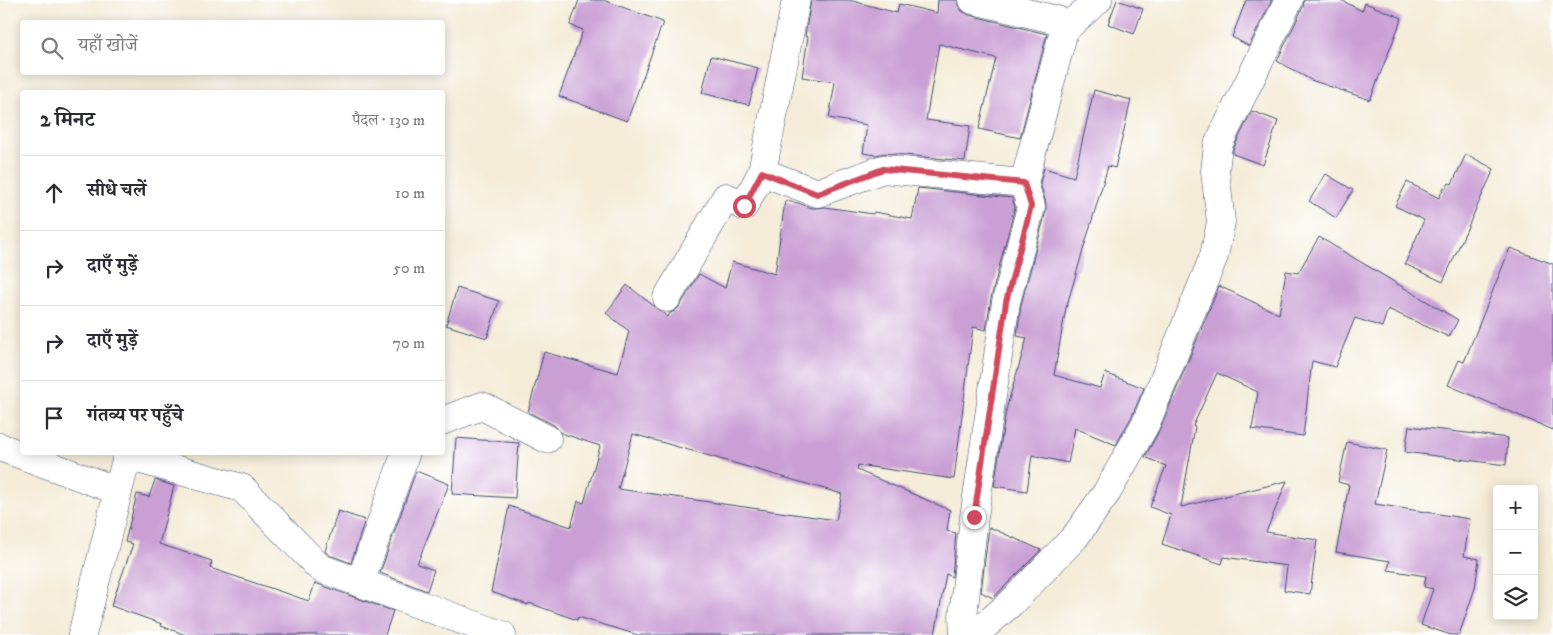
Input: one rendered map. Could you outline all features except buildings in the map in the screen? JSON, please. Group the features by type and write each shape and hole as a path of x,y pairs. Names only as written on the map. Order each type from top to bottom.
{"street":[{"path":"667,298 726,197 744,206 762,172 796,0"},
{"path":"973,0 1058,20 1064,30"},
{"path":"964,635 963,616 974,517 1006,302 1031,206 1024,183 1064,30 1098,0"},
{"path":"974,635 1010,603 1075,537 1108,492 1146,423 1214,256 1220,222 1215,171 1218,145 1289,0"},
{"path":"762,172 817,194 883,169 1024,183"},
{"path":"445,420 482,406 548,439"},
{"path":"0,447 20,454"},
{"path":"21,455 118,491"},
{"path":"360,583 405,455"},
{"path":"82,635 127,456 242,488 320,568 502,635"}],"route":[{"path":"744,206 762,172 817,194 883,169 1024,183 1031,206 1006,302 974,517"}]}
